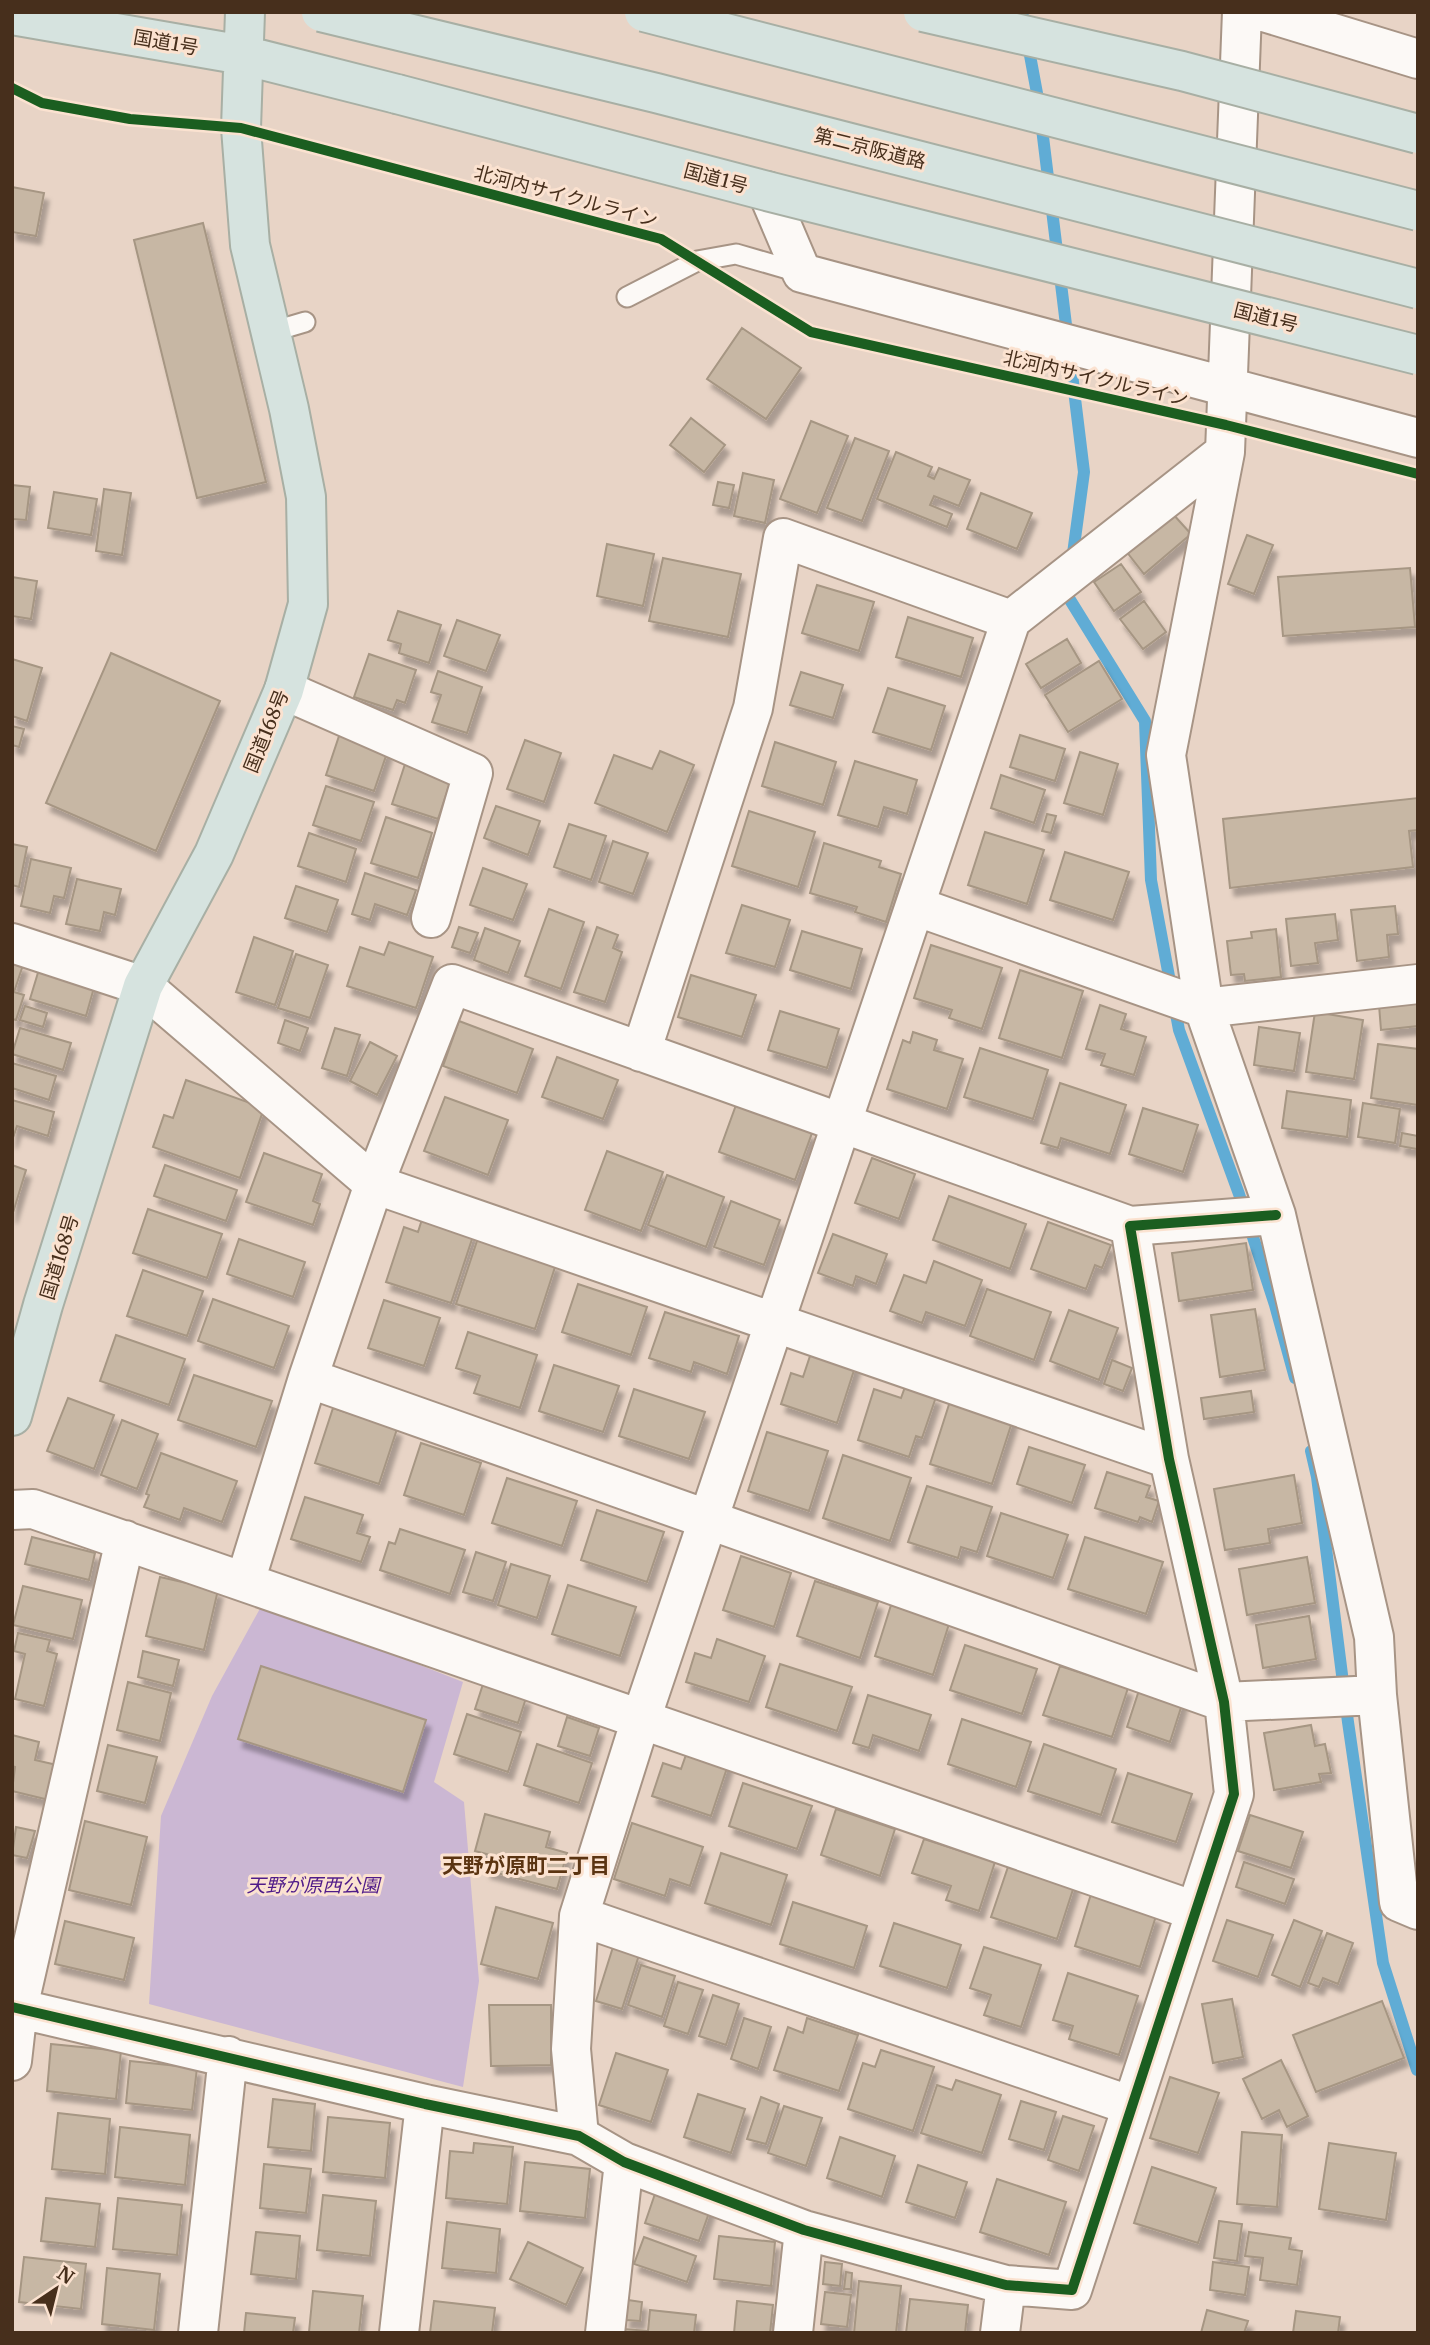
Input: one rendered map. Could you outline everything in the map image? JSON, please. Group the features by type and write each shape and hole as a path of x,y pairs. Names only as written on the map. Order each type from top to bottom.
{"highway":[{"name":"国道168号","path":"12,1416 43,1305 143,986 214,854 284,690 308,604 306,497 288,327 250,245 241,128 245,12"},
{"name":"第二京阪道路","path":"321,12 669,97 1418,289"},
{"path":"644,12 1418,211"},
{"path":"923,12 1182,71 1418,134"},
{"name":"国道1号","path":"12,15 243,55 767,191 1418,355"}],"street":[{"path":"1242,12 1225,452 1166,755 1204,1008 1276,1214 1374,1637 1377,1695 1399,1902 1418,1910"},
{"path":"1264,12 1418,58"},
{"path":"767,191 802,273 1418,438"},
{"path":"579,2136 571,2049 579,1916 641,1719 1012,620 1225,452"},
{"path":"641,1052 752,708 783,538 1012,620"},
{"path":"284,690 473,773 431,918"},
{"path":"915,906 1204,1008 1418,984"},
{"path":"12,943 143,986 374,1184 1169,1459"},
{"path":"245,1581 308,1378 374,1184 452,984 1130,1226 1276,1214"},
{"path":"15,2007 425,2104 579,2136 624,2162 804,2230 1006,2285 1072,2290 1234,1794 1224,1702 1169,1459 1130,1226"},
{"path":"308,1378 1224,1702 1377,1695"},
{"path":"12,1510 33,1509 125,1540 1195,1912"},
{"path":"12,2061 15,2007 125,1540"},
{"path":"579,1916 1132,2106"},
{"path":"198,2333 228,2056"},
{"path":"400,2333 425,2104"},
{"path":"605,2333 624,2162"},
{"path":"793,2333 804,2230"},
{"path":"1000,2333 1006,2285"}],"lane":[{"path":"627,298 696,261 736,254 802,273"}],"green space":[{"name":"天野が原西公園","path":"263,1603 463,1682 434,1782 464,1802 479,1981 463,2087 149,2004 161,1816 212,1696"}],"building":[{"path":"12,187 44,193 36,236 12,232"},
{"path":"203,223 266,482 197,498 134,240"},
{"path":"742,328 801,368 766,419 707,379"},
{"path":"691,418 725,445 704,472 670,445"},
{"path":"811,421 848,436 817,513 780,499"},
{"path":"855,438 889,451 862,521 827,508"},
{"path":"896,452 932,467 928,476 934,479 939,468 970,480 959,506 934,496 930,505 952,514 947,527 877,499"},
{"path":"743,473 774,480 765,523 734,516"},
{"path":"718,482 734,485 729,508 713,505"},
{"path":"12,485 30,487 26,520 12,519"},
{"path":"104,489 131,493 122,555 96,551"},
{"path":"54,492 97,499 91,535 48,528"},
{"path":"981,493 1032,513 1017,549 967,529"},
{"path":"1172,513 1191,534 1144,574 1126,551"},
{"path":"1247,535 1273,545 1254,594 1228,584"},
{"path":"607,544 654,554 643,606 597,596"},
{"path":"663,558 741,574 728,637 649,621"},
{"path":"1121,564 1141,592 1114,611 1094,582"},
{"path":"1410,568 1415,627 1283,636 1278,577"},
{"path":"12,577 37,581 31,619 12,616"},
{"path":"817,585 874,602 859,651 802,633"},
{"path":"1144,601 1166,632 1143,649 1120,619"},
{"path":"398,611 441,625 429,663 399,653 401,644 388,640"},
{"path":"908,617 973,638 961,677 896,657"},
{"path":"457,620 500,635 486,671 444,656"},
{"path":"1067,639 1081,663 1041,688 1026,664"},
{"path":"111,653 220,701 156,851 46,803"},
{"path":"369,654 416,670 405,703 397,700 393,710 354,697"},
{"path":"12,659 42,668 27,721 12,716"},
{"path":"1099,661 1122,699 1068,732 1045,695"},
{"path":"438,671 482,687 467,733 432,722 441,695 431,692"},
{"path":"801,672 843,685 833,718 790,705"},
{"path":"888,688 945,706 931,750 873,732"},
{"path":"12,726 24,729 19,747 12,745"},
{"path":"340,733 388,750 374,791 326,775"},
{"path":"1020,735 1065,749 1055,781 1010,767"},
{"path":"525,740 561,753 544,802 507,789"},
{"path":"775,742 836,762 823,805 762,786"},
{"path":"660,751 694,765 667,832 595,803 614,755 652,769"},
{"path":"1080,752 1118,764 1103,815 1064,803"},
{"path":"406,761 452,777 438,819 392,804"},
{"path":"855,761 917,780 907,814 884,807 878,827 838,815"},
{"path":"1001,775 1045,790 1034,823 991,808"},
{"path":"326,786 374,802 361,841 313,825"},
{"path":"1418,798 1418,830 1409,831 1413,867 1230,888 1223,819"},
{"path":"496,806 540,821 528,855 484,838"},
{"path":"749,811 815,832 798,887 732,866"},
{"path":"1047,814 1056,816 1051,833 1042,831"},
{"path":"386,817 432,833 418,878 371,863"},
{"path":"569,824 606,836 591,880 554,867"},
{"path":"985,832 1044,850 1027,904 968,885"},
{"path":"309,833 356,849 346,882 298,866"},
{"path":"613,841 648,853 633,894 599,882"},
{"path":"824,843 881,861 879,867 901,874 886,922 855,912 857,907 810,893"},
{"path":"12,844 27,847 19,887 12,885"},
{"path":"1065,852 1129,872 1113,920 1050,900"},
{"path":"31,859 71,868 64,898 54,896 50,913 21,906"},
{"path":"483,868 527,884 513,920 470,905"},
{"path":"365,873 416,890 407,915 375,904 370,920 352,914"},
{"path":"77,879 121,889 115,915 104,912 100,931 66,924"},
{"path":"296,886 338,900 327,932 285,918"},
{"path":"742,905 790,920 775,967 726,953"},
{"path":"1395,906 1398,934 1387,935 1389,957 1357,961 1351,910"},
{"path":"549,909 584,922 561,989 525,976"},
{"path":"1335,914 1338,940 1315,943 1318,963 1291,966 1286,919"},
{"path":"459,927 478,933 470,953 452,947"},
{"path":"597,927 618,935 613,948 622,952 605,1002 574,992"},
{"path":"485,928 520,941 508,973 474,960"},
{"path":"1276,929 1281,977 1245,981 1244,974 1231,975 1227,941 1252,938 1251,932"},
{"path":"802,931 862,949 851,989 790,970"},
{"path":"254,937 293,951 275,1005 236,992"},
{"path":"389,942 433,957 416,1008 347,986 360,947 384,955"},
{"path":"931,945 1002,968 982,1029 949,1018 952,1010 914,998"},
{"path":"296,954 328,965 310,1018 278,1008"},
{"path":"12,962 23,965 14,992 24,995 16,1020 12,1019"},
{"path":"40,966 95,984 86,1016 30,999"},
{"path":"1020,970 1083,991 1062,1058 999,1038"},
{"path":"691,975 756,995 742,1037 678,1017"},
{"path":"1418,1002 1418,1026 1381,1030 1379,1005"},
{"path":"1100,1005 1126,1014 1121,1029 1146,1037 1134,1075 1101,1065 1105,1054 1086,1049"},
{"path":"25,1006 47,1013 43,1027 20,1020"},
{"path":"780,1011 839,1029 827,1068 768,1050"},
{"path":"1315,1012 1363,1020 1354,1079 1306,1072"},
{"path":"285,1020 308,1028 300,1051 278,1043"},
{"path":"459,1021 533,1049 517,1093 443,1066"},
{"path":"1259,1027 1300,1033 1294,1071 1254,1065"},
{"path":"20,1028 71,1043 63,1070 12,1054"},
{"path":"335,1028 360,1035 347,1076 322,1068"},
{"path":"913,1032 937,1040 934,1050 963,1059 947,1109 887,1089 903,1040 910,1043"},
{"path":"370,1042 397,1056 377,1095 350,1081"},
{"path":"1378,1044 1418,1049 1418,1105 1371,1098"},
{"path":"980,1048 1048,1070 1033,1119 964,1097"},
{"path":"557,1057 618,1080 603,1119 542,1097"},
{"path":"12,1063 56,1076 49,1100 12,1088"},
{"path":"186,1080 264,1108 240,1178 153,1147 164,1115 173,1118"},
{"path":"1060,1083 1126,1105 1110,1154 1061,1138 1058,1148 1041,1143"},
{"path":"1287,1091 1351,1100 1347,1137 1282,1128"},
{"path":"445,1097 508,1120 488,1175 424,1151"},
{"path":"12,1100 54,1112 48,1136 17,1126 12,1141"},
{"path":"1363,1103 1400,1109 1395,1143 1358,1137"},
{"path":"736,1105 812,1133 795,1180 719,1152"},
{"path":"1143,1108 1198,1125 1183,1172 1129,1154"},
{"path":"1402,1133 1418,1136 1417,1149 1400,1146"},
{"path":"607,1151 663,1172 641,1231 585,1210"},
{"path":"264,1153 322,1174 313,1201 320,1204 313,1225 246,1202"},
{"path":"872,1158 915,1174 899,1219 855,1203"},
{"path":"12,1165 26,1170 12,1216"},
{"path":"165,1165 237,1190 226,1221 154,1196"},
{"path":"667,1175 724,1197 706,1247 648,1225"},
{"path":"949,1196 1026,1224 1010,1269 933,1240"},
{"path":"731,1201 780,1220 764,1265 714,1247"},
{"path":"148,1209 222,1234 207,1278 133,1253"},
{"path":"423,1216 474,1233 451,1303 386,1282 404,1227 418,1232"},
{"path":"1048,1222 1111,1245 1102,1268 1095,1265 1086,1289 1031,1269"},
{"path":"833,1234 887,1254 876,1284 856,1276 853,1286 818,1273"},
{"path":"478,1238 556,1264 535,1329 456,1304"},
{"path":"239,1239 305,1262 293,1297 227,1274"},
{"path":"1246,1243 1253,1290 1179,1301 1172,1253"},
{"path":"934,1261 982,1280 965,1326 926,1312 922,1323 890,1311 904,1275 926,1283"},
{"path":"143,1270 203,1291 187,1336 127,1316"},
{"path":"578,1284 647,1307 631,1355 562,1332"},
{"path":"987,1289 1051,1312 1034,1360 970,1336"},
{"path":"213,1299 289,1326 274,1368 198,1341"},
{"path":"384,1300 440,1318 424,1366 368,1348"},
{"path":"1255,1309 1265,1370 1220,1377 1211,1315"},
{"path":"1069,1310 1118,1328 1099,1380 1050,1361"},
{"path":"665,1312 739,1336 727,1374 694,1362 691,1372 649,1358"},
{"path":"468,1332 537,1355 520,1408 474,1393 480,1376 456,1368"},
{"path":"116,1335 185,1359 169,1405 100,1381"},
{"path":"812,1350 856,1364 837,1423 781,1404 791,1373 803,1377"},
{"path":"1112,1360 1132,1368 1123,1391 1104,1384"},
{"path":"554,1365 619,1386 603,1432 539,1411"},
{"path":"194,1375 272,1401 256,1447 178,1420"},
{"path":"905,1387 936,1397 922,1438 916,1436 909,1457 858,1440 874,1389 901,1398"},
{"path":"634,1389 705,1412 689,1459 619,1436"},
{"path":"1251,1391 1254,1412 1204,1419 1201,1398"},
{"path":"952,1395 1014,1416 992,1484 930,1464"},
{"path":"68,1398 114,1415 94,1469 47,1451"},
{"path":"333,1408 397,1429 379,1484 315,1463"},
{"path":"122,1420 158,1434 137,1489 101,1475"},
{"path":"767,1432 828,1451 809,1511 748,1491"},
{"path":"421,1443 481,1463 464,1515 404,1495"},
{"path":"1029,1447 1085,1465 1072,1503 1017,1484"},
{"path":"161,1453 237,1481 222,1522 184,1508 180,1520 144,1507"},
{"path":"843,1455 911,1478 890,1541 823,1518"},
{"path":"1107,1472 1150,1486 1146,1497 1159,1501 1152,1522 1140,1517 1138,1522 1095,1508"},
{"path":"1294,1475 1302,1523 1268,1529 1270,1543 1225,1550 1214,1489"},
{"path":"507,1478 577,1501 562,1546 492,1523"},
{"path":"927,1486 992,1507 977,1552 961,1547 958,1558 908,1542"},
{"path":"305,1497 363,1515 357,1533 370,1537 361,1562 291,1539"},
{"path":"597,1510 664,1532 647,1582 581,1560"},
{"path":"1001,1513 1068,1535 1053,1578 987,1556"},
{"path":"400,1529 465,1550 450,1594 380,1570 389,1542 395,1544"},
{"path":"32,1537 95,1553 89,1580 25,1564"},
{"path":"1085,1537 1163,1562 1146,1614 1068,1589"},
{"path":"476,1552 506,1562 493,1601 463,1592"},
{"path":"741,1556 791,1573 774,1627 723,1610"},
{"path":"1307,1557 1315,1603 1247,1615 1239,1569"},
{"path":"511,1564 550,1576 537,1618 498,1605"},
{"path":"160,1577 218,1590 204,1650 146,1636"},
{"path":"815,1581 878,1602 860,1658 797,1636"},
{"path":"568,1585 636,1607 620,1656 552,1634"},
{"path":"23,1586 82,1600 73,1639 13,1625"},
{"path":"891,1605 949,1624 933,1675 875,1656"},
{"path":"1309,1616 1316,1659 1263,1668 1256,1625"},
{"path":"18,1633 50,1640 47,1651 57,1654 44,1706 15,1699 25,1654 14,1651"},
{"path":"717,1639 765,1656 749,1702 686,1682 695,1653 711,1658"},
{"path":"965,1645 1037,1669 1022,1714 950,1690"},
{"path":"143,1651 179,1660 173,1686 138,1677"},
{"path":"780,1664 852,1687 837,1731 766,1707"},
{"path":"261,1666 426,1720 403,1792 238,1739"},
{"path":"1060,1666 1128,1688 1112,1737 1043,1715"},
{"path":"1142,1681 1185,1695 1170,1742 1127,1727"},
{"path":"128,1682 171,1693 160,1741 117,1730"},
{"path":"483,1684 526,1698 518,1723 475,1709"},
{"path":"868,1695 931,1715 919,1751 873,1735 869,1748 853,1743"},
{"path":"467,1714 521,1732 508,1772 454,1754"},
{"path":"567,1717 599,1728 590,1756 558,1746"},
{"path":"962,1719 1031,1742 1016,1787 948,1764"},
{"path":"1311,1725 1315,1746 1325,1744 1331,1773 1319,1774 1321,1782 1274,1790 1264,1733"},
{"path":"12,1735 39,1742 35,1760 57,1765 49,1800 12,1791 15,1767 12,1766"},
{"path":"537,1744 592,1763 579,1803 524,1785"},
{"path":"1044,1744 1116,1769 1101,1815 1028,1791"},
{"path":"108,1745 157,1757 145,1803 97,1791"},
{"path":"688,1749 729,1762 711,1816 652,1796 663,1763 681,1769"},
{"path":"1128,1773 1192,1794 1176,1842 1112,1822"},
{"path":"743,1783 812,1806 797,1849 729,1826"},
{"path":"836,1809 895,1829 880,1876 821,1855"},
{"path":"485,1814 550,1832 546,1847 567,1853 557,1889 486,1870 490,1855 475,1851"},
{"path":"1250,1815 1303,1832 1291,1868 1238,1851"},
{"path":"85,1821 147,1837 131,1905 69,1890"},
{"path":"632,1823 703,1847 690,1886 670,1879 665,1896 614,1879"},
{"path":"16,1827 35,1831 27,1858 12,1855"},
{"path":"924,1839 995,1862 979,1911 946,1900 951,1886 912,1873"},
{"path":"721,1853 787,1875 771,1925 705,1903"},
{"path":"1011,1858 1076,1880 1057,1939 991,1917"},
{"path":"1244,1862 1294,1879 1285,1904 1236,1887"},
{"path":"1091,1894 1156,1916 1140,1967 1075,1946"},
{"path":"793,1902 867,1926 854,1968 780,1944"},
{"path":"496,1907 553,1923 538,1979 481,1964"},
{"path":"1227,1920 1273,1935 1258,1977 1213,1961"},
{"path":"1294,1920 1322,1931 1300,1987 1272,1975"},
{"path":"65,1921 134,1938 124,1980 55,1964"},
{"path":"894,1923 961,1945 947,1988 880,1966"},
{"path":"1327,1933 1353,1943 1338,1984 1323,1978 1319,1987 1308,1983"},
{"path":"613,1947 639,1955 622,2009 596,2001"},
{"path":"984,1947 1041,1965 1021,2027 984,2015 991,1995 970,1988"},
{"path":"641,1965 675,1976 662,2017 628,2005"},
{"path":"1068,1973 1138,1996 1119,2055 1069,2039 1073,2026 1053,2020"},
{"path":"678,1982 703,1990 688,2034 664,2026"},
{"path":"713,1995 739,2004 726,2045 699,2036"},
{"path":"1232,1999 1243,2057 1213,2063 1202,2004"},
{"path":"1382,2001 1404,2058 1316,2092 1293,2035"},
{"path":"489,2005 551,2005 551,2065 491,2066"},
{"path":"744,2018 771,2027 758,2069 731,2059"},
{"path":"807,2018 858,2035 839,2091 774,2070 788,2027 803,2033"},
{"path":"51,2044 121,2051 116,2099 47,2091"},
{"path":"881,2050 934,2067 913,2131 848,2109 863,2063 875,2067"},
{"path":"616,2053 668,2070 651,2122 599,2105"},
{"path":"1281,2060 1308,2116 1287,2127 1279,2110 1262,2119 1243,2079"},
{"path":"130,2061 197,2068 192,2110 126,2103"},
{"path":"1170,2077 1219,2093 1198,2153 1150,2138"},
{"path":"956,2080 1001,2095 982,2153 921,2133 937,2085 952,2090"},
{"path":"698,2094 745,2109 731,2153 684,2137"},
{"path":"761,2097 779,2104 766,2144 747,2139"},
{"path":"273,2099 315,2104 311,2151 268,2147"},
{"path":"1021,2101 1056,2112 1044,2150 1009,2139"},
{"path":"784,2106 822,2118 806,2166 768,2153"},
{"path":"58,2113 110,2119 105,2174 52,2169"},
{"path":"1063,2116 1094,2126 1079,2171 1048,2160"},
{"path":"328,2117 390,2123 385,2178 323,2172"},
{"path":"120,2127 190,2135 185,2185 115,2177"},
{"path":"1242,2132 1282,2135 1277,2207 1237,2204"},
{"path":"840,2137 895,2156 882,2197 827,2178"},
{"path":"474,2143 513,2147 507,2204 446,2198 450,2151 473,2153"},
{"path":"1329,2143 1396,2153 1386,2220 1319,2209"},
{"path":"525,2162 590,2169 585,2218 520,2211"},
{"path":"264,2164 311,2169 306,2213 260,2208"},
{"path":"918,2165 967,2182 955,2218 906,2202"},
{"path":"1152,2167 1216,2188 1198,2243 1134,2223"},
{"path":"997,2179 1066,2202 1049,2255 980,2232"},
{"path":"657,2188 711,2207 699,2241 645,2223"},
{"path":"323,2195 376,2201 370,2256 317,2250"},
{"path":"46,2198 100,2204 95,2247 41,2241"},
{"path":"118,2198 182,2205 177,2255 113,2249"},
{"path":"1219,2221 1242,2224 1237,2261 1214,2258"},
{"path":"447,2222 500,2229 496,2273 442,2268"},
{"path":"256,2232 300,2236 296,2279 251,2274"},
{"path":"1249,2232 1291,2238 1289,2249 1302,2251 1297,2285 1260,2280 1263,2258 1245,2256"},
{"path":"719,2236 775,2242 771,2286 714,2279"},
{"path":"644,2237 696,2256 687,2282 634,2264"},
{"path":"528,2242 583,2268 566,2305 510,2279"},
{"path":"24,2257 86,2264 81,2309 19,2302"},
{"path":"825,2262 842,2264 840,2286 823,2284"},
{"path":"1213,2262 1249,2267 1245,2295 1210,2290"},
{"path":"107,2268 160,2274 154,2330 102,2324"},
{"path":"846,2272 852,2273 851,2289 844,2289"},
{"path":"859,2281 901,2286 896,2333 854,2333"},
{"path":"313,2291 363,2296 359,2333 309,2332"},
{"path":"825,2292 851,2295 847,2327 821,2324"},
{"path":"910,2299 968,2305 965,2333 906,2333"},
{"path":"628,2300 642,2302 640,2321 625,2320"},
{"path":"434,2301 495,2308 492,2333 430,2333"},
{"path":"737,2301 773,2305 770,2333 734,2333"},
{"path":"650,2310 696,2315 694,2333 625,2333 625,2329 648,2331"},
{"path":"1207,2310 1248,2321 1244,2333 1201,2333"},
{"path":"1296,2311 1340,2317 1338,2333 1293,2333"},
{"path":"246,2313 295,2318 293,2333 244,2333"}],"waterway":[{"path":"1022,12 1039,104 1084,472 1072,561"},
{"path":"1069,582 1067,595 1145,721 1151,880 1179,1030 1239,1194 1275,1305 1295,1378"},
{"path":"1311,1451 1317,1477 1348,1722 1383,1963 1417,2070"}],"cycle path":[{"name":"北河内サイクルライン","path":"12,88 42,103 130,119 241,128 661,239 811,332 1226,425 1418,474"},
{"path":"12,2007 425,2104 579,2136 624,2162 804,2230 1006,2285 1072,2290 1234,1794 1224,1702 1169,1459 1130,1226 1276,1215"}],"district":[{"name":"天野が原町二丁目","path":"526,1866"}]}
